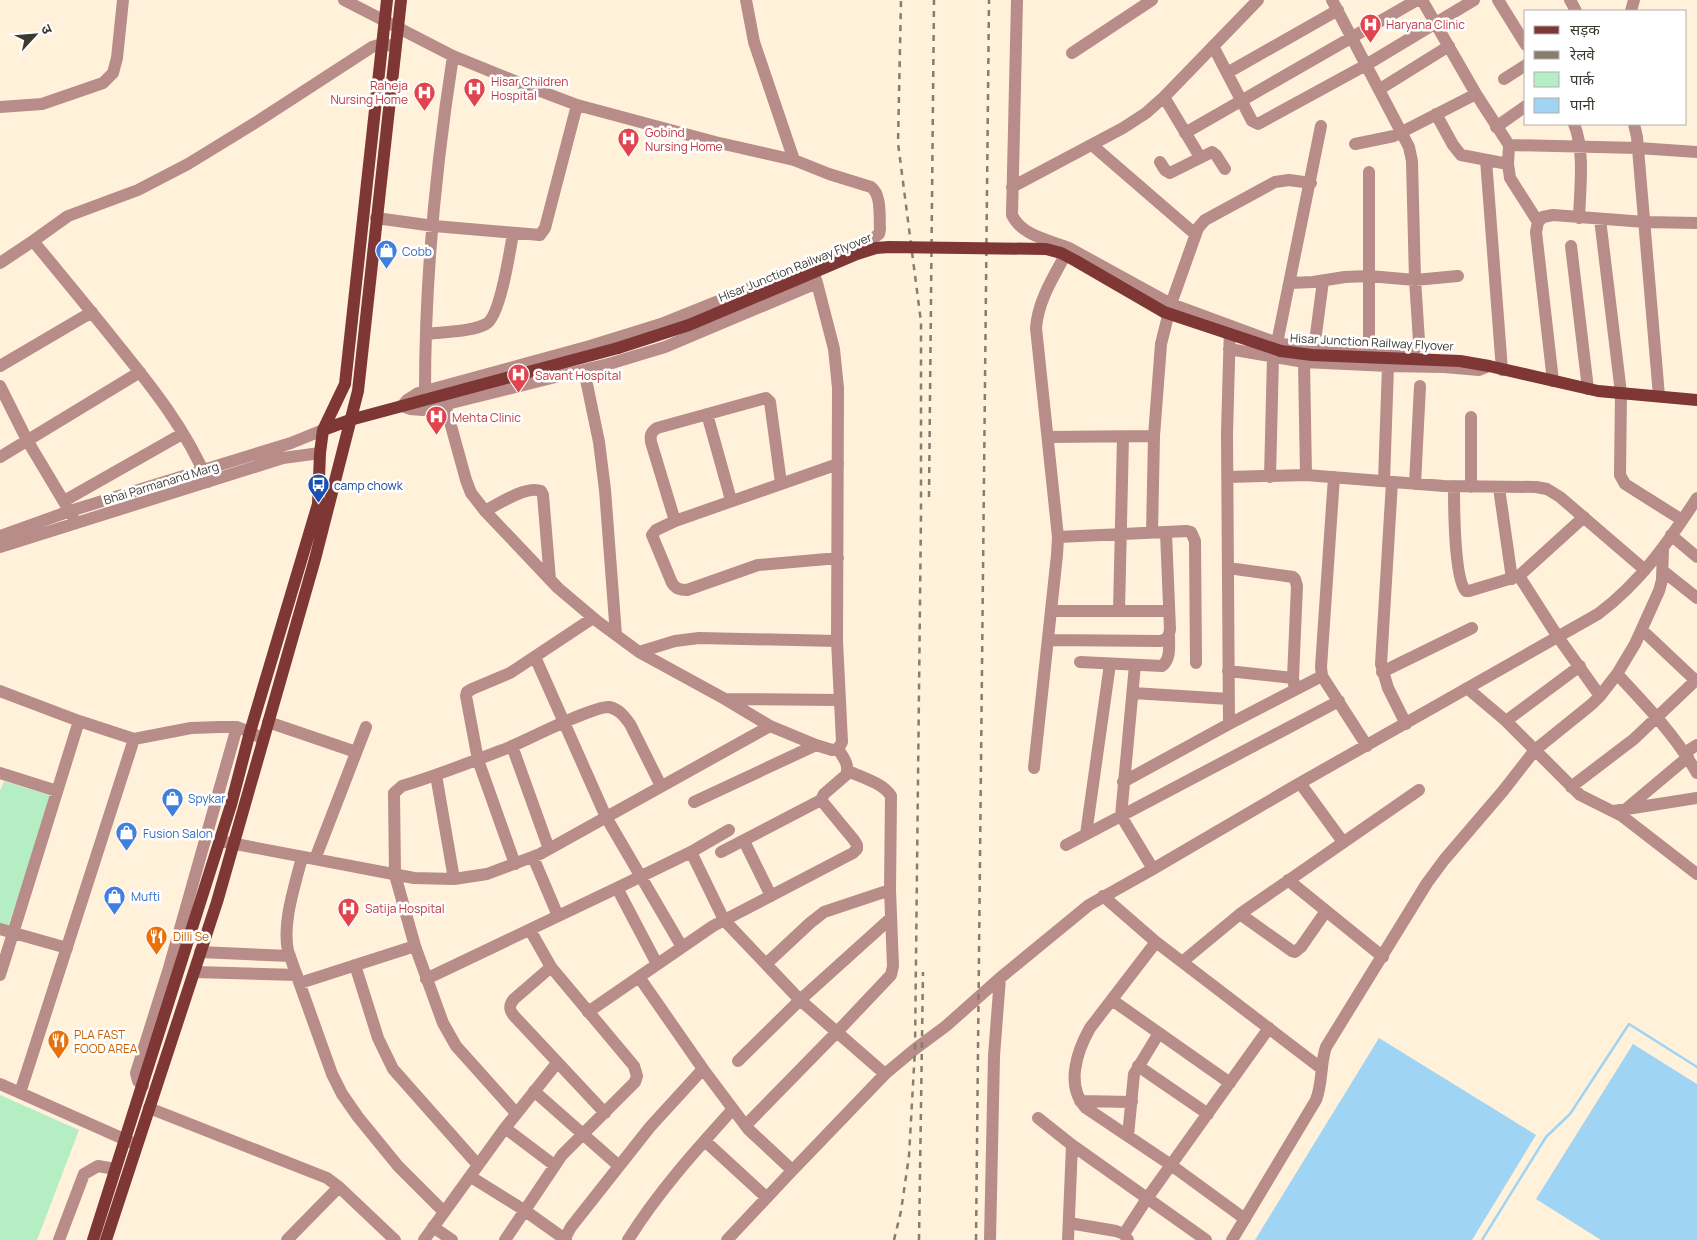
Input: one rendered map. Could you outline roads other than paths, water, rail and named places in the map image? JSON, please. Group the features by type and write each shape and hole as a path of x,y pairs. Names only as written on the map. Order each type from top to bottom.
{"main road":[{"path":"106,1240 143,1086 232,805 250,732 318,504 323,430 346,384 387,0"},
{"path":"93,1240 115,1169 149,1108 194,972 268,722 314,559 358,391 400,0"},
{"name":"Hisar Junction Railway Flyover","path":"323,430 350,420 618,348 689,325 867,251 890,246 1046,250 1061,253 1164,312 1277,350 1321,355 1460,361 1588,388 1697,400"}],"street":[{"path":"0,107 42,104 103,83 113,73 117,58 123,0"},
{"path":"344,0 398,26 453,56 577,105 715,142 794,160 829,174 871,187 875,190 878,197 880,229 875,238 661,324 590,346 426,391 411,396 402,406 423,410 584,370 665,347 817,282"},
{"path":"746,0 754,42 794,160"},
{"path":"1017,0 1012,215 1015,222 1030,234 1069,248 1171,304 1230,326 1304,362 1479,370 1489,366"},
{"path":"1072,53 1152,0"},
{"path":"1012,187 1092,145 1138,118 1164,97 1258,0"},
{"path":"1227,73 1335,6 1348,0"},
{"path":"1185,133 1417,0"},
{"path":"1422,0 1476,94 1508,145 1510,178 1538,222"},
{"path":"1213,46 1252,121 1258,124 1366,65 1474,0"},
{"path":"1498,0 1524,42"},
{"path":"1229,349 1277,350 1294,346 1413,351 1418,347 1412,161 1409,146 1335,6"},
{"path":"0,263 68,216 138,190 164,178 258,121 372,47 382,44 395,47"},
{"path":"1380,89 1449,46"},
{"path":"426,391 426,334 441,135 453,56"},
{"path":"1504,79 1524,66"},
{"path":"1355,144 1387,138 1402,132 1476,94"},
{"path":"1164,97 1200,157"},
{"path":"376,218 434,226 540,234 545,228 577,105"},
{"path":"1496,127 1524,107"},
{"path":"1436,114 1456,151 1466,156 1508,164"},
{"path":"1574,125 1580,147 1579,218"},
{"path":"1634,125 1638,148 1659,396"},
{"path":"1270,477 1277,350 1321,126"},
{"path":"1092,145 1195,234"},
{"path":"1508,145 1638,148 1697,152"},
{"path":"1160,162 1165,170 1170,173 1209,152 1215,153 1225,169"},
{"path":"1486,160 1502,370"},
{"path":"1369,172 1369,339"},
{"path":"1152,534 1154,436 1161,344 1171,304 1195,234 1201,223 1205,220 1269,185 1281,180 1310,183"},
{"path":"1553,381 1536,232 1538,222 1544,217 1553,215 1644,222 1697,223"},
{"path":"1600,219 1621,393 1620,469 1622,479 1625,484 1682,520"},
{"path":"426,334 478,327 488,323 496,311 513,233"},
{"path":"33,242 140,372 172,417 206,476"},
{"path":"1571,246 1588,388"},
{"path":"1034,768 1058,537 1036,328 1037,316 1045,294 1069,248"},
{"path":"811,265 834,349 837,370 837,642 842,742 838,749"},
{"path":"1290,283 1323,281 1345,277 1370,276 1415,280 1458,276"},
{"path":"1316,334 1323,281"},
{"path":"0,366 92,312"},
{"path":"1229,724 1228,477 1230,326"},
{"path":"1304,362 1306,475"},
{"path":"1388,366 1388,482 1381,656 1382,672 1406,724"},
{"path":"584,370 599,442 605,490 616,635"},
{"path":"0,457 140,372"},
{"path":"0,386 27,440 70,512 182,434"},
{"path":"1415,484 1420,386"},
{"path":"675,521 650,435 657,428 762,398 768,399 781,483"},
{"path":"445,404 471,493 485,511 550,580 593,618 639,652 770,726 816,745 832,750 838,749"},
{"path":"707,414 731,500"},
{"path":"1471,417 1471,487"},
{"name":"Bhai Parmanand Marg","path":"206,476 323,430"},
{"path":"1048,437 1154,436"},
{"path":"1120,611 1123,437"},
{"name":"Bhai Parmanand Marg","path":"0,536 70,512 206,476 283,458 320,453"},
{"path":"838,464 675,521 656,530 652,535 672,584 681,590 686,590 758,565 838,558"},
{"path":"1228,477 1334,476 1415,484 1498,488 1536,487 1547,489 1560,497 1645,570"},
{"path":"1334,476 1321,667 1322,676 1367,746"},
{"path":"1454,486 1456,545 1461,583 1463,588 1469,591 1515,577 1584,517"},
{"path":"1498,488 1515,577 1600,696"},
{"path":"485,511 530,490 541,491 543,495 550,580"},
{"path":"727,1240 885,1074 946,1026 1000,978 1089,905 1598,614 1613,603 1637,580 1663,548 1697,499"},
{"name":"Bhai Parmanand Marg","path":"0,546 70,512"},
{"path":"1058,537 1187,531 1194,535 1196,663"},
{"path":"1080,662 1157,666 1162,666 1166,663 1169,611 1166,533"},
{"path":"1671,536 1697,557"},
{"path":"1232,1240 1316,1100 1322,1082 1322,1057 1326,1047 1423,890 1444,860 1535,750 1600,696 1617,674 1642,630 1658,591 1662,580 1663,548"},
{"path":"1228,568 1296,579 1294,684"},
{"path":"1663,571 1697,598"},
{"path":"1051,611 1169,611"},
{"path":"515,864 478,760 466,696 467,692 510,673 593,618"},
{"path":"1382,672 1472,628"},
{"path":"1571,787 1634,738 1696,679 1642,630"},
{"path":"1048,640 1161,641 1166,640 1169,636"},
{"path":"639,652 675,641 699,638 837,642"},
{"path":"536,657 606,817 682,947"},
{"path":"1086,834 1110,664"},
{"path":"1135,665 1121,816 1153,870"},
{"path":"1506,721 1580,666"},
{"path":"1228,671 1294,684"},
{"path":"1617,674 1658,717 1697,772"},
{"path":"1123,782 1229,724 1294,684 1322,676"},
{"path":"1467,688 1506,721 1571,787 1591,802 1620,810 1697,873"},
{"path":"0,691 79,721 134,738 192,728 237,727 263,739"},
{"path":"1133,693 1229,699"},
{"path":"725,699 839,700"},
{"path":"1066,845 1339,701"},
{"path":"516,1113 456,1046 443,1023 415,946 395,875 394,793 402,786 478,760 565,722 608,707 624,715 661,786"},
{"path":"0,975 79,721"},
{"path":"268,722 356,752"},
{"path":"220,841 395,875 437,880 487,874 549,849 770,726"},
{"path":"143,1086 138,1081 136,1073 170,968 237,727"},
{"path":"315,860 366,727"},
{"path":"20,1093 134,738"},
{"path":"694,802 816,745"},
{"path":"1620,810 1697,745"},
{"path":"512,746 549,849"},
{"path":"721,852 821,800 824,794 846,775 848,770 848,766 838,749"},
{"path":"746,1126 891,975 893,966 890,890 891,796 881,786 848,770"},
{"path":"0,774 58,791"},
{"path":"436,775 454,879"},
{"path":"1300,783 1343,842"},
{"path":"1182,962 1240,914 1419,790"},
{"path":"1620,810 1697,798"},
{"path":"588,1012 724,920 853,853 857,849 854,840 821,800"},
{"path":"426,978 642,876 691,852 729,830"},
{"path":"744,841 771,896"},
{"path":"691,852 724,920 800,1000 885,1074"},
{"path":"302,857 286,925 286,940 332,1074 342,1094 358,1117 398,1166 444,1212"},
{"path":"533,857 558,916"},
{"path":"1288,880 1383,957"},
{"path":"617,888 657,964"},
{"path":"766,964 824,912 890,890"},
{"path":"1103,896 1156,942 1322,1069"},
{"path":"1240,914 1295,952 1301,947 1326,911"},
{"path":"738,1061 800,1000 891,918"},
{"path":"0,930 67,948"},
{"path":"505,1240 565,1150 635,1082 637,1076 636,1071 551,967 530,930"},
{"path":"1156,942 1090,1028 1080,1051 1074,1083 1075,1091 1086,1108 1171,1165 1245,1219"},
{"path":"194,972 299,979 354,965 415,946"},
{"path":"200,952 290,956"},
{"path":"354,965 381,1046 393,1069 478,1165"},
{"path":"551,967 514,999 510,1004 511,1014 604,1113"},
{"path":"638,977 746,1126 792,1170"},
{"path":"990,1240 994,1056 1000,978"},
{"path":"1112,1000 1230,1083"},
{"path":"1069,1223 1116,1231 1127,1238 1148,1198 1269,1028"},
{"path":"1128,1136 1133,1082 1138,1066 1159,1033"},
{"path":"424,1240 516,1113 557,1063"},
{"path":"1138,1066 1208,1114"},
{"path":"471,1176 524,1210 565,1240 572,1227 650,1127 703,1069"},
{"path":"0,1084 131,1142"},
{"path":"534,1091 620,1166"},
{"path":"1080,1101 1132,1102"},
{"path":"149,1108 327,1178 339,1187 388,1238"},
{"path":"628,1240 657,1196 733,1109"},
{"path":"1038,1118 1072,1145 1206,1240"},
{"path":"505,1128 554,1165"},
{"path":"704,1141 766,1197"},
{"path":"1068,1240 1072,1145"},
{"path":"59,1240 84,1174 98,1166 115,1169"},
{"path":"287,1240 339,1187"},
{"path":"433,1227 452,1240"}],"water":[{"path":"1379,1038 1536,1135 1472,1240 1255,1240"},
{"path":"1633,1044 1697,1084 1697,1240 1601,1240 1536,1199"}],"waterway":[{"path":"1482,1240 1546,1137 1570,1114 1629,1024 1697,1067"}],"railway":[{"path":"894,1240 901,1211 909,1156 915,1049 921,513 921,322 898,143 901,0"},
{"path":"929,497 934,0"},
{"path":"976,1240 989,0"},
{"path":"919,1240 923,972"}],"place":[{"name":"Haryana Clinic","path":"1370,43"},
{"name":"Hisar Children Hospital","path":"475,107"},
{"name":"Raheja Nursing Home","path":"424,111"},
{"name":"Gobind Nursing Home","path":"629,158"},
{"name":"Cobb","path":"386,270"},
{"name":"Savant Hospital","path":"519,394"},
{"name":"Mehta Clinic","path":"436,436"},
{"name":"camp chowk","path":"318,504"},
{"name":"Spykar","path":"172,817"},
{"name":"Fusion Salon","path":"127,852"},
{"name":"Mufti","path":"115,915"},
{"name":"Satija Hospital","path":"349,927"},
{"name":"Dilli Se","path":"157,955"},
{"name":"PLA FAST FOOD AREA","path":"58,1060"}]}
